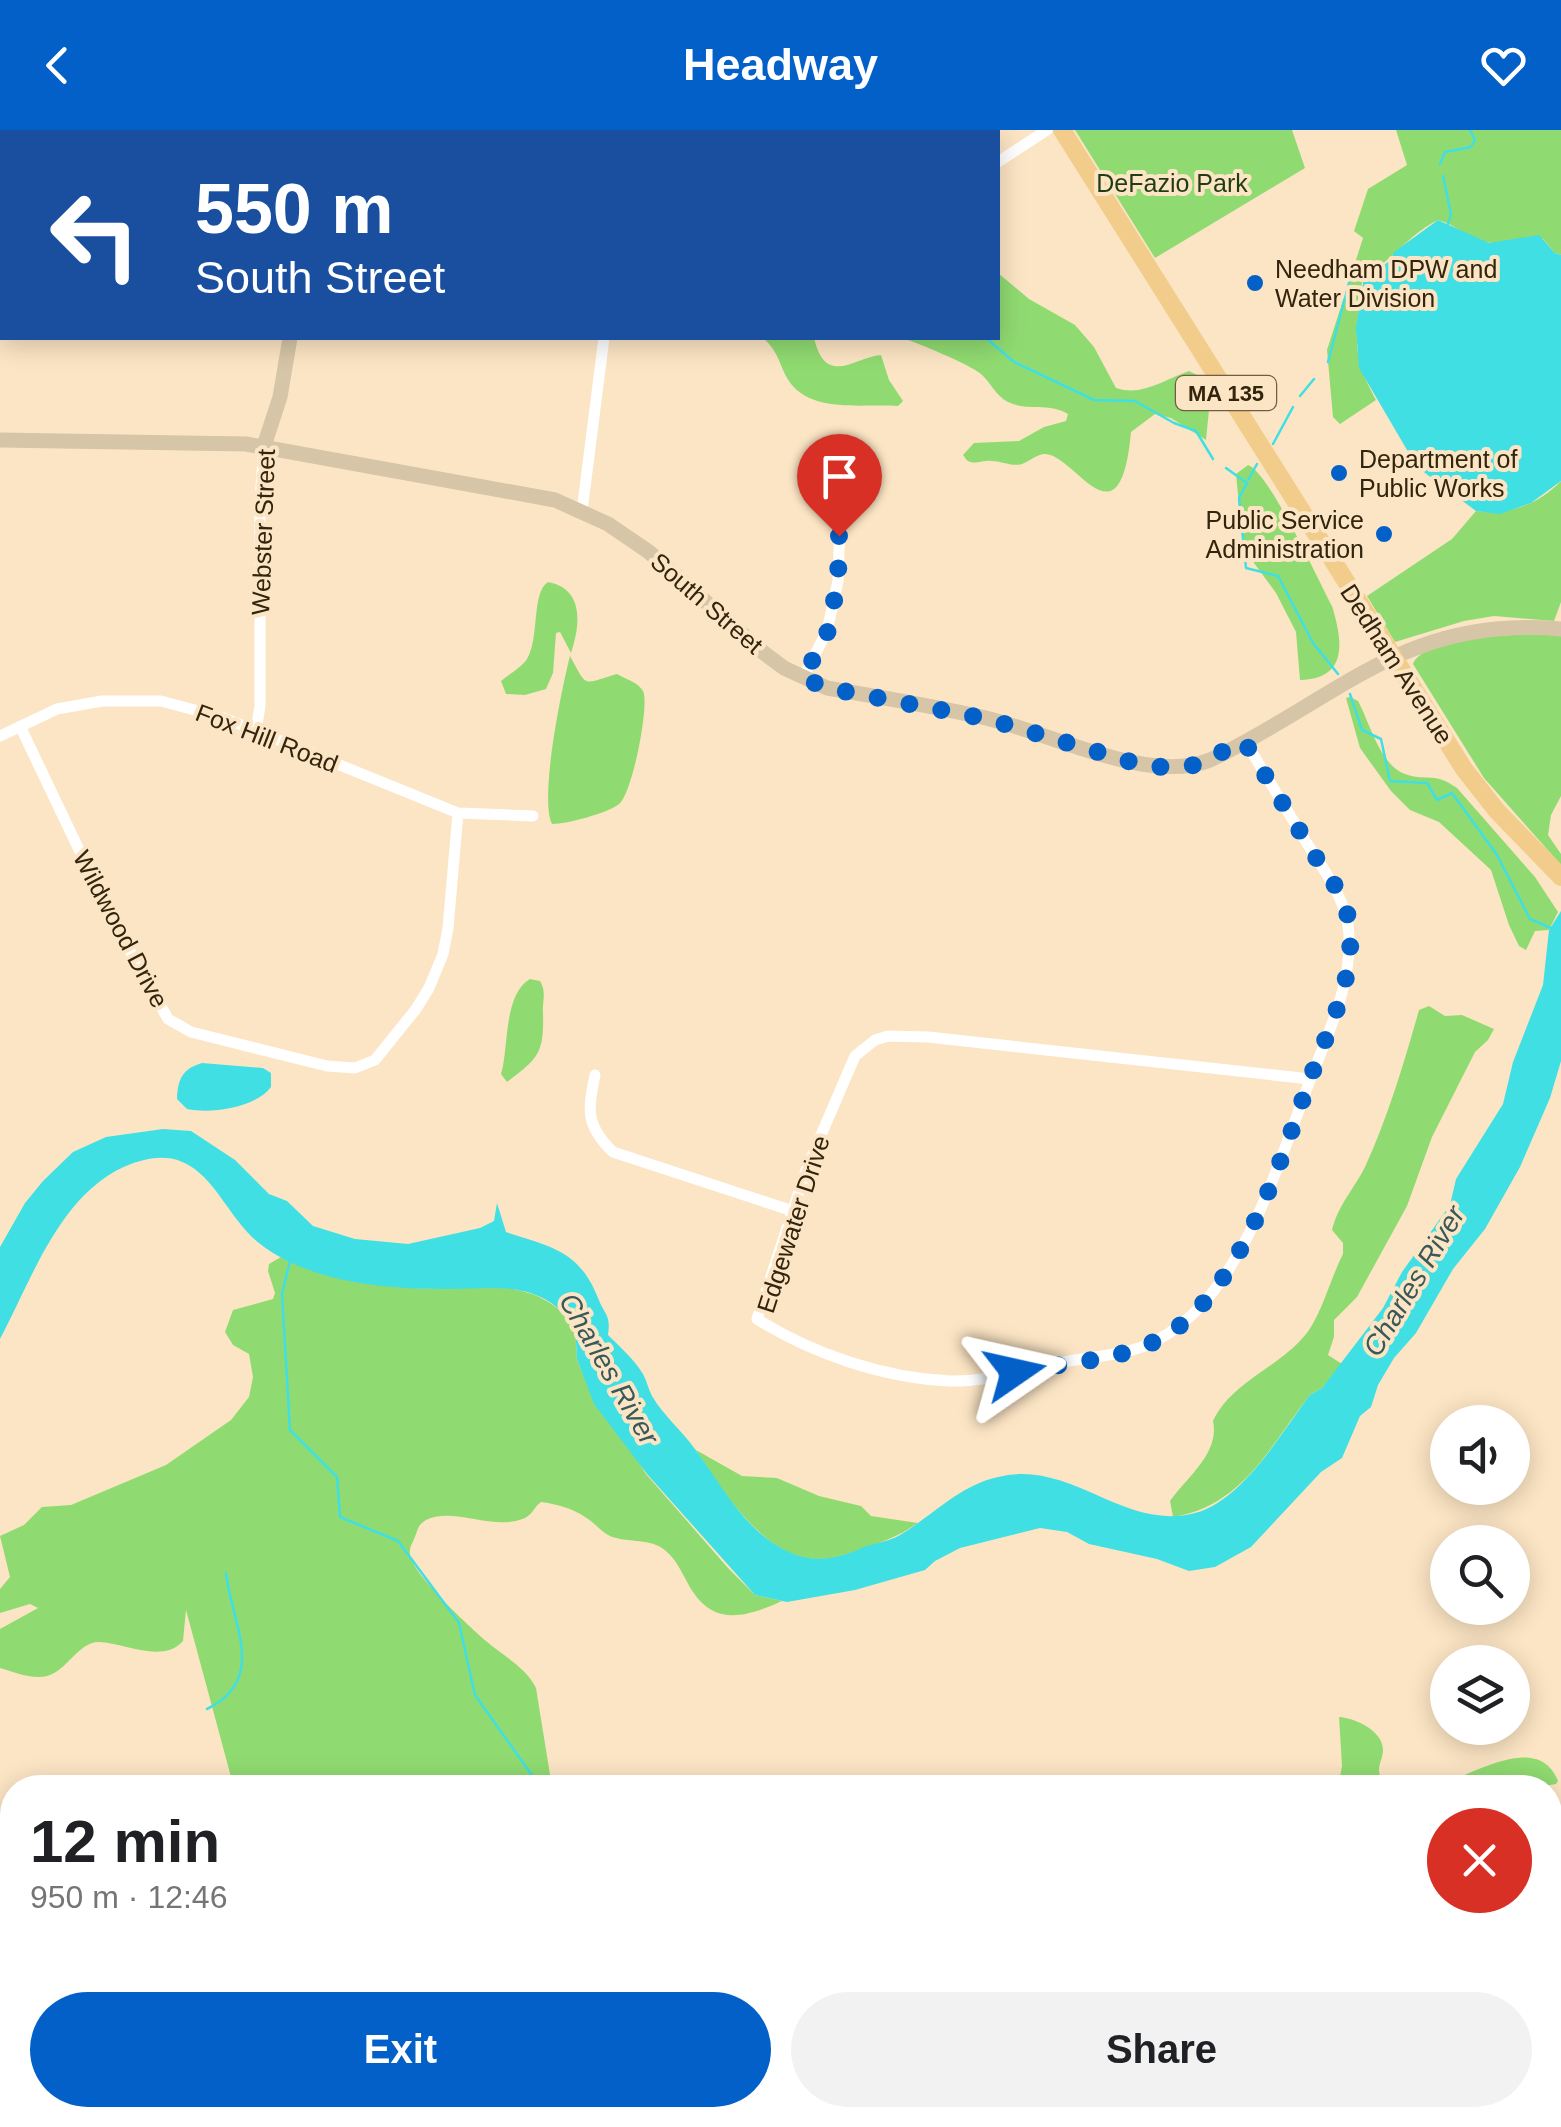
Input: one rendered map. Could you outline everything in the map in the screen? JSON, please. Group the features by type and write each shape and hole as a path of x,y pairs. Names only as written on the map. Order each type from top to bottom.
{"main road":[{"name":"Dedham Avenue","path":"1062,130 1471,778 1561,877"}],"street":[{"path":"1000,161 1047,130"},
{"name":"Webster Street","path":"256,730 260,706 260,500 264,446 280,398 290,340"},
{"path":"582,511 604,340"},
{"name":"South Street","path":"0,440 222,442 264,446 555,500 582,511 649,552 764,653 803,678 827,688 988,719 1158,767 1196,765 1392,656 1490,627 1561,629"},
{"path":"803,678 828,631 838,581 840,522 838,515 826,506"},
{"name":"Fox Hill Road","path":"0,736 57,709 102,701 138,700 193,708 458,813 533,816"},
{"name":"Wildwood Drive","path":"20,726 113,922 168,1019 190,1032 327,1066 354,1068 375,1060 428,988 448,928 458,813"},
{"name":"Edgewater Drive","path":"1244,741 1344,903 1350,944 1346,973 1310,1079 1262,1206 1218,1283 1195,1312 1170,1333 1134,1352 951,1381 886,1371 792,1341 757,1319 846,1072 855,1056 875,1040 888,1036 928,1037 1310,1079"},
{"path":"595,1074 588,1111 594,1130 613,1152 793,1212"}],"green space":[{"name":"DeFazio Park","path":"1075,130 1292,130 1305,168 1155,258"},
{"path":"1396,130 1561,130 1561,255 1543,239 1484,242 1438,220 1418,233 1364,277 1357,345 1361,366 1376,400 1340,424 1333,417 1327,350 1363,238 1354,231 1368,189 1407,165"},
{"path":"1000,275 1029,299 1075,325 1094,347 1116,388 1144,389 1189,371 1201,377 1210,400 1206,440 1171,418 1155,414 1131,432 1125,468 1117,486 1107,492 1095,488 1056,457 1044,454 1018,465 967,461 963,455 974,443 1019,441 1044,427 1066,421 1068,414 1008,402 975,370 907,340 1000,340"},
{"path":"765,340 815,340 819,353 834,366 881,355 889,380 903,401 898,406 853,406 808,398 787,378"},
{"path":"1248,465 1280,506 1332,606 1338,656 1327,673 1316,678 1300,680 1296,632 1276,593 1243,548 1236,474"},
{"path":"1561,481 1561,602 1554,621 1494,616 1395,642 1367,596 1452,539 1476,511 1522,507"},
{"path":"548,582 560,586 574,600 577,621 571,653 560,632 556,633 553,673 546,689 525,695 506,694 501,681 527,659 539,596"},
{"path":"1561,634 1561,796 1551,815 1548,835 1561,854 1561,865 1484,778 1413,664 1422,654 1457,641"},
{"path":"570,656 587,681 617,674 638,685 645,699 644,713 634,768 619,804 587,817 552,824 550,768"},
{"path":"1346,698 1358,701 1377,742 1396,769 1413,776 1436,778 1457,788 1535,877 1558,912 1549,930 1535,931 1526,950 1519,946 1509,925 1491,870 1439,822 1410,810 1360,748"},
{"path":"530,979 540,981 543,989 540,1046 533,1060 507,1082 501,1074 511,1009 521,987"},
{"path":"1429,1006 1445,1016 1462,1015 1494,1029 1475,1052 1432,1137 1407,1206 1357,1297 1334,1320 1328,1355 1342,1364 1322,1388 1310,1395 1267,1454 1236,1487 1197,1511 1173,1517 1170,1501 1207,1454 1214,1433 1213,1421 1221,1407 1295,1346 1316,1317 1343,1254 1343,1243 1332,1230 1335,1221 1381,1129 1419,1010"},
{"path":"281,1257 330,1274 381,1284 521,1291 557,1308 575,1325 577,1359 582,1372 646,1474 755,1595 782,1601 745,1614 712,1610 693,1592 662,1548 610,1536 580,1514 552,1504 541,1502 528,1516 513,1522 437,1516 423,1522 411,1546 413,1563 442,1599 532,1681 550,1775 230,1775 186,1610 183,1641 175,1648 154,1652 99,1642 85,1647 47,1676 29,1676 0,1668 0,1629 38,1608 30,1604 0,1613 0,1589 10,1577 0,1536 24,1525 42,1507 71,1505 166,1465 231,1420 249,1397 253,1377 249,1354 233,1345 225,1332 233,1310 273,1299 269,1264"},
{"path":"696,1450 742,1476 777,1478 819,1496 861,1506 871,1516 918,1523 891,1538 841,1556 799,1556 780,1548 746,1520"},
{"path":"1339,1717 1374,1732 1383,1751 1380,1775 1340,1775"},
{"path":"1524,1757 1549,1767 1554,1775 1464,1775"}],"water":[{"path":"1438,220 1489,243 1539,235 1561,255 1561,481 1531,503 1500,514 1476,511 1417,467 1359,368 1356,328 1364,277 1390,261 1394,252"},
{"name":"Charles River","path":"1561,911 1561,1061 1550,1098 1520,1167 1485,1229 1453,1269 1416,1333 1394,1358 1378,1385 1371,1407 1360,1416 1342,1458 1321,1472 1251,1547 1215,1567 1189,1571 1157,1559 1089,1544 1067,1532 1040,1528 960,1548 925,1570 855,1590 787,1602 755,1595 647,1474 594,1404 577,1359 575,1325 560,1310 545,1299 514,1289 384,1286 301,1267 274,1254 245,1230 198,1171 165,1158 144,1160 117,1171 93,1187 73,1208 40,1259 0,1339 0,1247 25,1203 43,1181 73,1152 106,1137 163,1129 191,1131 235,1160 269,1194 287,1201 313,1226 355,1239 408,1244 480,1228 494,1221 497,1203 506,1232 562,1253 582,1270 607,1315 608,1335 639,1369 656,1403 690,1442 745,1518 770,1541 794,1554 830,1558 889,1540 971,1487 998,1477 1025,1474 1074,1485 1144,1513 1195,1513 1229,1494 1260,1463 1310,1395 1322,1388 1383,1308 1402,1272 1450,1205 1456,1179 1503,1104 1513,1062 1543,985 1549,930"},
{"path":"202,1063 263,1068 271,1073 271,1087 244,1105 208,1111 187,1109 177,1099 180,1080 190,1068"}],"waterway":[{"path":"1440,164 1445,152 1471,147 1475,140 1470,130"},
{"path":"1443,176 1451,214 1448,224"},
{"path":"1328,362 1350,279 1362,279"},
{"path":"988,340 1014,362 1094,400 1135,401 1196,431 1213,459"},
{"path":"1300,396 1314,379"},
{"path":"1273,444 1293,407"},
{"path":"1248,480 1257,464"},
{"path":"1226,468 1247,483 1239,498 1246,568 1278,576 1313,643 1338,674"},
{"path":"1350,694 1362,730 1381,739 1390,781 1427,783 1437,800 1452,793 1497,855 1530,919 1551,928"},
{"path":"290,1261 282,1294 290,1430 337,1477 340,1517 398,1541 459,1623 475,1695 532,1775"},
{"path":"207,1709 226,1697 242,1666 239,1630 226,1573"}],"place":[{"name":"Needham DPW and Water Division","path":"1255,283"},
{"name":"Department of Public Works","path":"1339,473"},
{"name":"Public Service Administration","path":"1384,534"}],"route":[{"path":"839,536 838,581 828,631 803,678 827,688 988,719 1158,767 1196,765 1244,741 1344,903 1350,944 1337,1005 1271,1184 1246,1238 1218,1283 1195,1312 1170,1333 1134,1352 1015,1372"}]}
